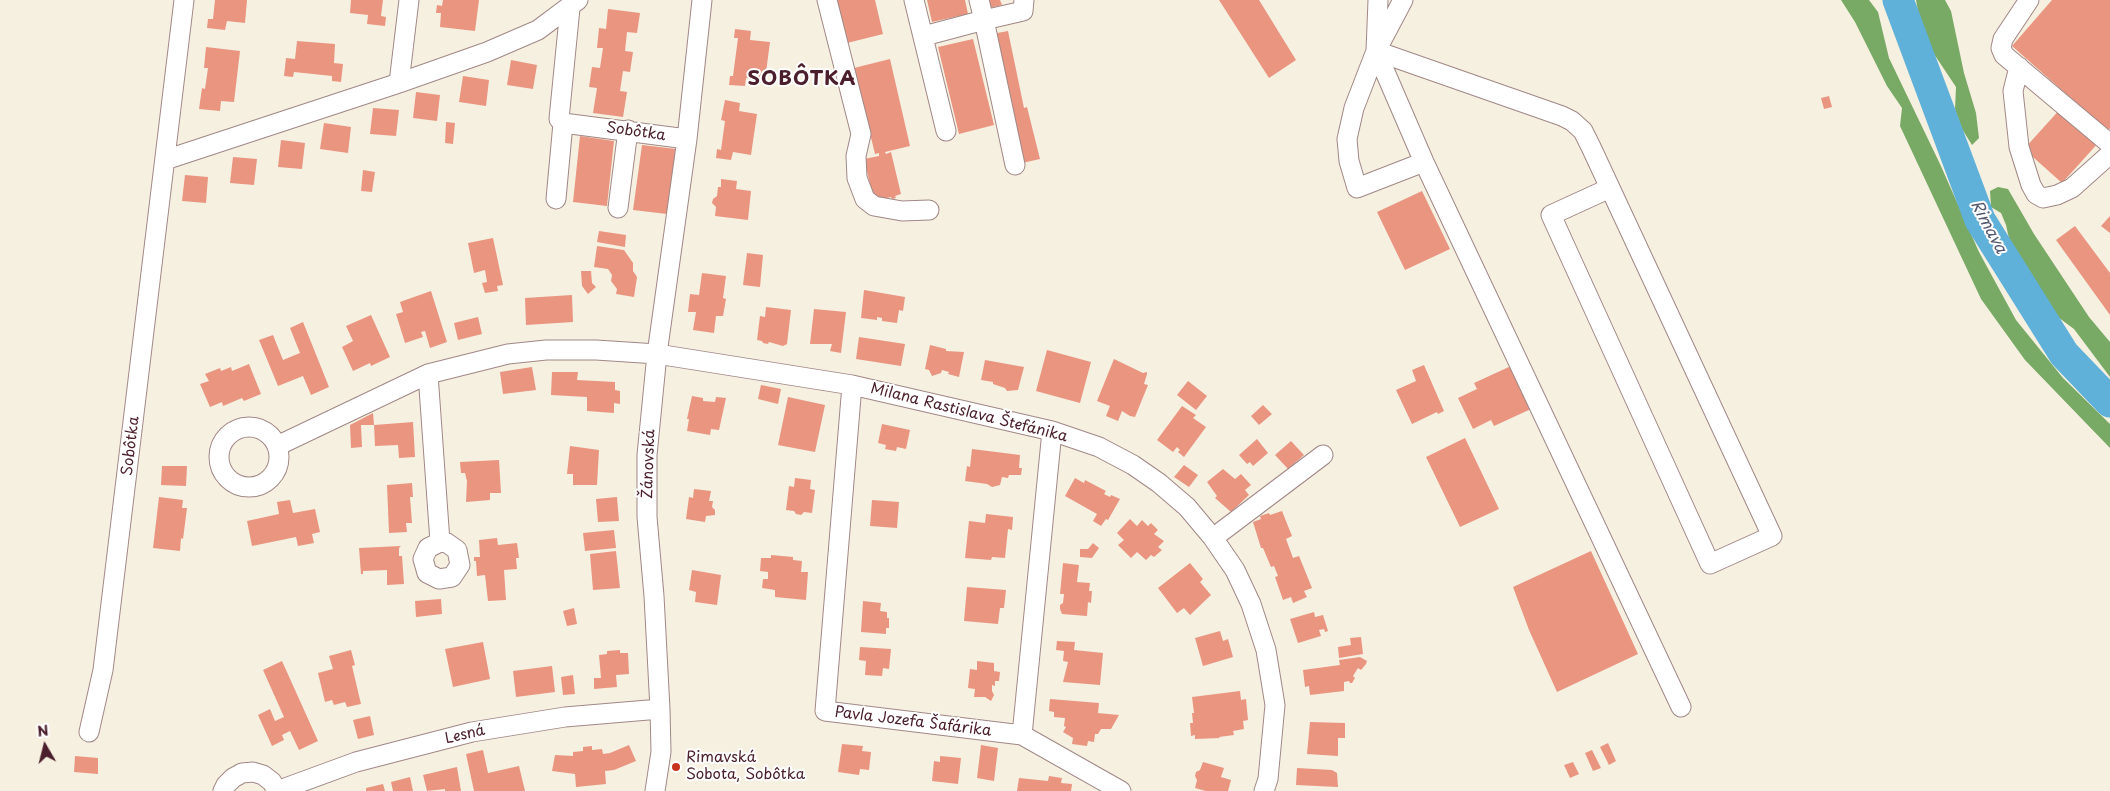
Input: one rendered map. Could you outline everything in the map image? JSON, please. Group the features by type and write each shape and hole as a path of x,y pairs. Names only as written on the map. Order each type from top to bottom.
{"street":[{"name":"Sobôtka","path":"89,732 103,670 184,0"},
{"path":"399,83 409,0"},
{"name":"Sobôtka","path":"563,122 687,139 702,0"},
{"path":"827,0 861,134 856,156 857,178 864,198 874,206 902,211 929,210"},
{"path":"914,0 946,131"},
{"path":"979,0 1015,165"},
{"path":"924,36 1023,11 1024,0"},
{"path":"1378,0 1376,50 1424,162 1681,707"},
{"path":"1403,0 1376,50 1354,108 1348,139 1349,161 1357,188 1424,162"},
{"path":"2029,0 2003,39 2001,48 2004,54 2110,144"},
{"path":"166,160 488,52 538,30 574,4"},
{"path":"556,199 563,122 559,119 574,4"},
{"path":"1376,50 1562,116 1572,121 1583,131 1610,188 1772,536 1710,564 1551,214 1610,188"},
{"path":"2019,67 2013,91 2019,147 2031,185 2036,194 2043,198 2057,195 2072,188 2110,154"},
{"path":"618,208 628,130"},
{"name":"Žánovská","path":"655,791 661,752 660,709 654,596 647,518 647,455 657,354 687,139"},
{"name":"Milana Rastislava Štefánika","path":"277,446 428,374 508,354 546,350 596,350 657,354 852,385 1052,431 1099,447 1133,465 1159,483 1187,507 1213,538 1235,570 1251,604 1266,650 1275,705 1268,779 1264,791"},
{"path":"428,374 440,542"},
{"name":"Pavla Jozefa Šafárika","path":"852,385 825,711 1022,735"},
{"path":"1052,431 1022,735 1121,791"},
{"path":"1213,538 1323,455"},
{"name":"Lesná","path":"223,791 233,778 242,773 253,772 268,778 277,791 356,762 472,732 565,717 660,709"}],"green space":[{"path":"1841,0 1869,0 1878,12 1889,58 1940,164 1979,252 2016,320 2063,378 2110,424 2110,448 2025,360 1981,299 1900,126 1902,108 1887,86 1855,22"},
{"path":"1916,0 1945,0 1951,11 1964,73 1976,113 1979,138 1972,145 1962,129 1955,109 1956,87 1926,42"},
{"path":"1998,187 2008,189 2034,234 2089,317 2110,342 2110,377 2074,329 2047,309 2031,285 2022,263 2010,243 2001,213 1991,207 1990,191"}],"building":[{"path":"215,0 247,0 245,23 227,21 225,30 207,28 208,19 213,19"},
{"path":"351,0 383,0 381,16 386,17 385,26 367,24 368,15 350,13"},
{"path":"443,0 479,0 475,31 440,27 441,13 436,13 437,5 442,6"},
{"path":"836,0 875,0 883,34 847,43"},
{"path":"927,0 965,0 968,14 932,22"},
{"path":"984,0 1000,0 1002,5 986,9"},
{"path":"1219,0 1259,0 1296,60 1269,78"},
{"path":"2052,0 2110,0 2110,128 2108,131 2012,46"},
{"path":"608,9 640,13 637,33 627,32 625,51 633,52 630,72 623,71 620,91 627,92 623,117 593,113 597,88 589,87 592,67 600,68 603,48 597,48 599,28 606,29"},
{"path":"735,29 751,31 750,40 770,42 765,80 746,78 745,86 729,85 730,76 733,76 738,38 734,38"},
{"path":"1008,31 1024,108 1027,107 1040,159 1022,163 992,34"},
{"path":"973,39 994,125 959,134 938,47"},
{"path":"297,41 335,44 334,63 343,64 341,82 332,81 332,76 294,72 293,77 284,76 286,58 295,59"},
{"path":"206,47 240,51 234,102 221,101 220,111 199,109 202,88 205,89 208,68 204,68"},
{"path":"890,59 910,146 885,152 886,154 891,152 901,194 895,196 896,198 892,199 891,197 874,201 864,159 879,156 879,153 875,154 854,68"},
{"path":"511,60 537,65 533,89 507,85"},
{"path":"463,76 489,80 486,106 459,102"},
{"path":"416,92 440,95 437,121 413,118"},
{"path":"1829,96 1832,107 1824,109 1821,98"},
{"path":"725,100 740,103 739,111 757,114 751,155 733,152 731,160 716,158 717,149 721,150 725,121 721,120"},
{"path":"2062,107 2100,141 2062,183 2024,149"},
{"path":"373,108 399,110 396,136 370,134"},
{"path":"446,122 455,123 453,144 445,143"},
{"path":"324,123 351,127 348,153 320,149"},
{"path":"580,136 614,141 607,206 573,202"},
{"path":"281,140 305,143 302,169 278,167"},
{"path":"642,145 676,149 667,214 633,210"},
{"path":"233,157 257,159 254,185 230,183"},
{"path":"363,170 375,172 372,192 361,191"},
{"path":"185,175 208,177 206,203 182,201"},
{"path":"721,179 737,181 736,189 751,191 748,220 715,216 716,207 712,203 713,199 717,196 718,187 721,187"},
{"path":"1422,191 1450,249 1405,270 1377,212"},
{"path":"2110,216 2110,233 2101,226"},
{"path":"2075,226 2110,273 2110,315 2056,240"},
{"path":"599,231 626,235 625,247 597,242"},
{"path":"493,238 503,285 497,286 498,291 485,293 482,283 487,282 485,270 474,273 468,243"},
{"path":"597,246 624,250 633,263 633,271 637,277 634,297 616,294 617,289 611,281 612,275 608,269 594,267"},
{"path":"747,253 763,255 760,287 743,285"},
{"path":"581,271 591,271 592,283 596,287 588,294 582,286"},
{"path":"702,273 726,276 723,298 726,299 723,316 716,316 714,333 693,330 696,312 688,312 690,294 699,295"},
{"path":"864,290 905,297 903,311 899,310 897,323 882,321 882,318 877,317 877,320 861,318"},
{"path":"431,291 447,342 430,348 425,331 421,332 423,337 405,343 396,314 403,312 400,302"},
{"path":"572,295 573,322 526,325 525,298"},
{"path":"766,307 791,310 787,344 783,346 769,342 768,344 763,343 757,340 760,316 765,317"},
{"path":"814,309 846,312 841,353 830,351 832,344 810,344"},
{"path":"371,315 390,357 371,366 370,363 353,371 342,347 353,341 346,326"},
{"path":"478,317 482,334 458,340 454,323"},
{"path":"303,322 329,387 311,395 303,376 278,386 259,340 273,335 283,360 300,353 290,328"},
{"path":"859,337 905,344 901,366 856,359"},
{"path":"930,345 946,349 946,351 964,352 959,377 942,370 941,373 932,376 929,370 925,369"},
{"path":"1047,350 1091,362 1080,403 1036,391"},
{"path":"1114,359 1143,373 1147,372 1144,384 1148,385 1135,417 1122,411 1118,421 1106,416 1110,406 1097,401"},
{"path":"985,360 1024,367 1018,390 1007,391 1005,388 993,384 993,382 981,380"},
{"path":"249,364 261,394 244,401 242,398 223,406 222,402 210,407 200,384 209,381 205,374 220,368 221,371 231,367 232,371"},
{"path":"1424,365 1444,411 1438,414 1437,412 1412,424 1396,390 1416,381 1412,370"},
{"path":"1511,366 1531,409 1494,426 1491,420 1473,429 1458,398 1477,389 1474,383"},
{"path":"532,367 536,390 503,394 500,372"},
{"path":"552,372 578,372 577,380 615,382 615,390 620,391 620,404 614,403 614,413 587,411 587,397 551,395"},
{"path":"1188,381 1207,396 1196,410 1177,395"},
{"path":"761,385 781,389 778,404 758,399"},
{"path":"692,396 703,398 703,401 715,402 716,397 726,398 719,430 711,429 710,435 687,431 689,419 687,419"},
{"path":"788,397 825,405 815,452 778,445"},
{"path":"1263,405 1272,414 1259,425 1251,416"},
{"path":"1182,406 1196,415 1193,418 1206,427 1184,457 1178,452 1180,450 1177,447 1173,452 1157,440"},
{"path":"373,413 374,425 361,425 362,447 351,448 350,425"},
{"path":"413,422 415,457 399,458 398,445 375,446 374,425"},
{"path":"882,424 910,430 906,449 897,447 896,451 885,449 886,445 878,443"},
{"path":"1465,438 1499,509 1460,527 1426,457"},
{"path":"1257,439 1268,453 1253,466 1250,462 1247,464 1239,455"},
{"path":"1291,441 1304,455 1288,469 1275,455"},
{"path":"570,446 599,450 597,485 573,485 573,474 567,474"},
{"path":"972,449 1020,455 1019,468 1022,468 1021,475 1009,475 1008,478 1002,477 1000,485 992,487 987,484 965,481 967,466 970,467"},
{"path":"499,460 501,493 490,493 490,500 466,502 467,481 465,473 461,473 460,462"},
{"path":"1184,465 1198,475 1189,487 1174,477"},
{"path":"162,466 187,466 186,486 161,485"},
{"path":"1223,469 1235,479 1241,474 1251,485 1245,490 1249,495 1231,512 1215,498 1217,496 1207,482"},
{"path":"795,478 811,480 810,489 815,490 812,513 804,512 801,515 796,514 794,511 786,510 789,486 794,487"},
{"path":"1075,478 1084,483 1085,480 1106,491 1104,494 1110,497 1111,495 1120,499 1108,520 1106,519 1101,526 1093,521 1097,514 1065,496"},
{"path":"412,483 413,497 410,497 412,523 406,523 407,532 389,533 387,485"},
{"path":"694,489 711,491 709,501 713,501 712,507 715,510 715,515 706,516 705,522 686,519 689,497 693,498"},
{"path":"159,497 183,500 182,508 187,508 180,551 153,548"},
{"path":"617,497 619,521 598,522 596,499"},
{"path":"290,500 293,513 315,509 320,532 312,534 314,543 298,546 296,537 252,546 247,521 279,514 277,502"},
{"path":"872,500 899,502 897,528 870,526"},
{"path":"1282,511 1292,536 1286,539 1293,558 1299,556 1312,588 1304,591 1307,597 1293,603 1291,597 1283,600 1275,577 1278,576 1274,566 1271,567 1263,548 1261,548 1253,522 1261,519 1260,516"},
{"path":"986,514 1013,517 1012,530 1008,529 1005,558 992,557 991,560 965,558 969,521 985,523"},
{"path":"1130,519 1137,526 1142,520 1148,526 1151,523 1158,530 1154,534 1164,541 1158,547 1162,550 1154,557 1151,555 1146,560 1137,552 1131,558 1118,545 1124,540 1117,533"},
{"path":"614,530 616,548 585,551 583,533"},
{"path":"497,538 498,545 517,543 519,558 516,558 517,569 504,570 506,600 488,601 485,575 477,576 474,557 480,557 479,540"},
{"path":"1093,543 1099,548 1092,558 1080,557 1080,549 1088,549"},
{"path":"401,546 399,548 399,556 402,556 404,584 387,585 387,570 363,571 363,574 361,574 359,548"},
{"path":"616,551 620,588 593,590 590,554"},
{"path":"1591,551 1638,654 1557,692 1529,630 1513,587"},
{"path":"771,555 793,557 793,560 802,561 801,572 808,572 806,600 775,597 775,590 762,588 763,579 768,579 768,572 760,571 761,558 771,558"},
{"path":"1063,563 1079,565 1077,582 1090,583 1089,591 1092,591 1091,603 1088,602 1087,616 1062,614 1060,605 1063,603 1064,594 1060,594"},
{"path":"1190,563 1203,579 1200,582 1211,595 1190,615 1184,608 1177,613 1158,588"},
{"path":"692,570 721,575 717,605 695,602 696,592 689,590"},
{"path":"967,587 1006,590 1004,608 1000,608 998,624 964,621"},
{"path":"441,599 442,614 416,617 415,601"},
{"path":"863,601 881,603 880,611 887,612 887,618 889,618 889,628 886,628 886,634 861,632"},
{"path":"574,608 577,624 567,626 563,611"},
{"path":"1314,612 1315,617 1323,615 1328,631 1325,632 1324,629 1319,630 1321,636 1298,643 1290,619"},
{"path":"1220,631 1223,641 1228,639 1233,657 1203,666 1195,638"},
{"path":"1361,637 1363,654 1339,658 1338,647 1351,645 1350,638"},
{"path":"1057,641 1075,642 1074,650 1103,653 1100,685 1063,682 1068,662 1063,661 1064,651 1056,650"},
{"path":"483,642 490,679 453,687 445,649"},
{"path":"860,647 891,649 889,669 883,668 882,676 865,675 866,661 859,660"},
{"path":"351,650 355,665 352,666 361,704 347,707 345,702 334,705 332,700 325,702 318,673 333,669 329,656"},
{"path":"620,650 620,653 628,653 629,674 616,675 617,687 594,689 594,678 601,678 599,655 607,654 607,651"},
{"path":"1360,657 1367,661 1366,664 1361,670 1358,668 1353,676 1355,678 1352,683 1349,681 1344,682 1344,691 1310,695 1309,686 1305,687 1303,670 1340,665 1339,660"},
{"path":"282,661 318,741 299,750 290,731 282,735 284,740 272,746 258,715 270,709 275,721 284,717 263,670"},
{"path":"977,661 994,663 994,671 1000,672 999,681 995,681 995,686 992,685 994,695 991,701 985,697 974,697 975,689 968,688 970,669 977,670"},
{"path":"552,666 555,692 516,697 513,671"},
{"path":"573,675 575,694 563,695 561,677"},
{"path":"1240,691 1241,700 1246,699 1248,720 1243,721 1244,729 1233,731 1234,735 1220,738 1195,739 1195,735 1191,736 1190,723 1193,723 1192,713 1194,713 1192,697"},
{"path":"1050,699 1099,703 1098,713 1119,715 1111,729 1101,729 1098,734 1095,734 1094,742 1088,741 1087,746 1072,744 1073,738 1063,732 1066,727 1064,726 1065,718 1054,717 1054,712 1049,711"},
{"path":"370,716 374,735 358,739 353,720"},
{"path":"1310,722 1345,723 1345,738 1338,738 1338,756 1307,754"},
{"path":"1608,743 1616,761 1609,765 1600,747"},
{"path":"842,744 863,746 862,751 871,752 869,770 860,769 859,775 838,772"},
{"path":"629,745 636,761 614,770 605,771 606,784 576,787 575,774 552,771 555,755 573,756 573,752 583,751 583,747 592,746 592,750 602,749 603,754"},
{"path":"981,745 998,748 994,781 977,778"},
{"path":"483,750 488,773 519,766 525,791 474,791 466,754"},
{"path":"1592,750 1601,768 1593,771 1585,753"},
{"path":"75,756 98,758 98,774 74,772"},
{"path":"940,756 961,758 958,784 932,781 934,761 940,762"},
{"path":"1203,762 1224,768 1221,777 1231,780 1228,791 1206,791 1195,788 1196,772 1200,770"},
{"path":"1573,762 1579,774 1570,778 1564,765"},
{"path":"457,767 461,791 445,791 445,789 427,791 423,775"},
{"path":"1297,768 1332,770 1337,773 1338,787 1296,785"},
{"path":"1049,776 1062,778 1061,783 1072,784 1071,791 1017,791 1019,778 1048,781"},
{"path":"410,777 413,791 393,791 391,782"},
{"path":"383,784 385,791 366,791 366,788"}],"waterway":[{"name":"Rimava","path":"1898,0 1980,220 2064,354 2110,402"}],"place":[{"name":"Rimavská Sobota, Sobôtka","path":"676,767"}],"district":[{"name":"SOBÔTKA","path":"802,79"}]}
